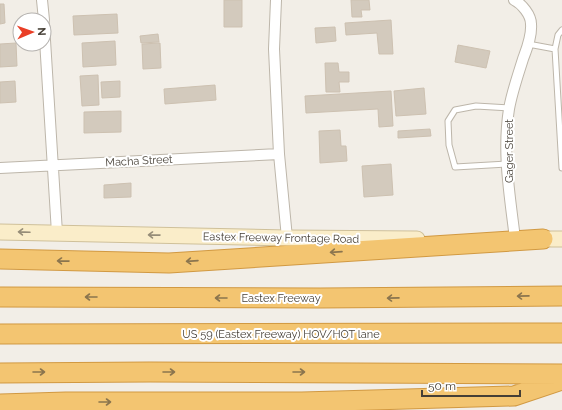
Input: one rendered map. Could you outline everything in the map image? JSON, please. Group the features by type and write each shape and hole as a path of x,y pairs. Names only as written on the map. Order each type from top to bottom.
{"highway":[{"path":"0,259 169,263 543,239"},
{"name":"Eastex Freeway","path":"0,297 320,298 562,296"},
{"name":"US 59 (Eastex Freeway) HOV/HOT lane","path":"2,334 562,333"},
{"path":"0,373 150,372 562,374"},
{"path":"0,404 66,402 302,402 514,396 562,380"}],"main road":[{"name":"Eastex Freeway Frontage Road","path":"0,232 287,238 562,239"}],"street":[{"path":"42,0 43,12"},
{"path":"276,0 274,49 279,154 287,238"},
{"name":"Gager Street","path":"515,240 507,164 507,136 510,108 531,35 531,22 521,2"},
{"path":"46,52 57,233"},
{"name":"Macha Street","path":"0,168 279,154"}],"lane":[{"path":"562,30 558,35 555,49 562,168"},
{"path":"528,44 555,49"},
{"path":"507,164 455,167 449,145 448,121 455,110 476,106 510,108"}],"building":[{"path":"224,0 242,0 242,27 224,27"},
{"path":"351,0 369,0 370,10 361,10 362,17 352,17"},
{"path":"0,4 4,4 5,23 0,24"},
{"path":"117,14 118,33 74,35 73,16"},
{"path":"391,20 393,54 379,54 377,33 346,35 345,23"},
{"path":"335,27 336,41 316,43 315,28"},
{"path":"158,34 159,42 141,43 140,36"},
{"path":"115,41 116,65 83,67 82,43"},
{"path":"12,43 12,52 16,52 17,66 0,67 0,44"},
{"path":"160,43 161,68 143,69 142,44"},
{"path":"458,45 490,51 486,68 455,62"},
{"path":"325,63 338,63 339,72 349,72 349,82 339,82 340,92 326,92"},
{"path":"98,75 99,105 82,106 80,76"},
{"path":"15,81 16,102 0,103 0,82"},
{"path":"120,81 120,97 102,98 101,82"},
{"path":"215,85 216,100 165,104 164,89"},
{"path":"424,88 426,114 396,116 394,91"},
{"path":"391,91 393,126 379,127 378,109 306,113 305,96"},
{"path":"121,111 121,132 84,133 84,112"},
{"path":"430,129 431,136 398,138 398,131"},
{"path":"340,130 341,146 346,146 347,161 320,163 319,131"},
{"path":"391,164 393,195 364,197 362,166"},
{"path":"131,183 131,197 104,198 104,185"}]}
